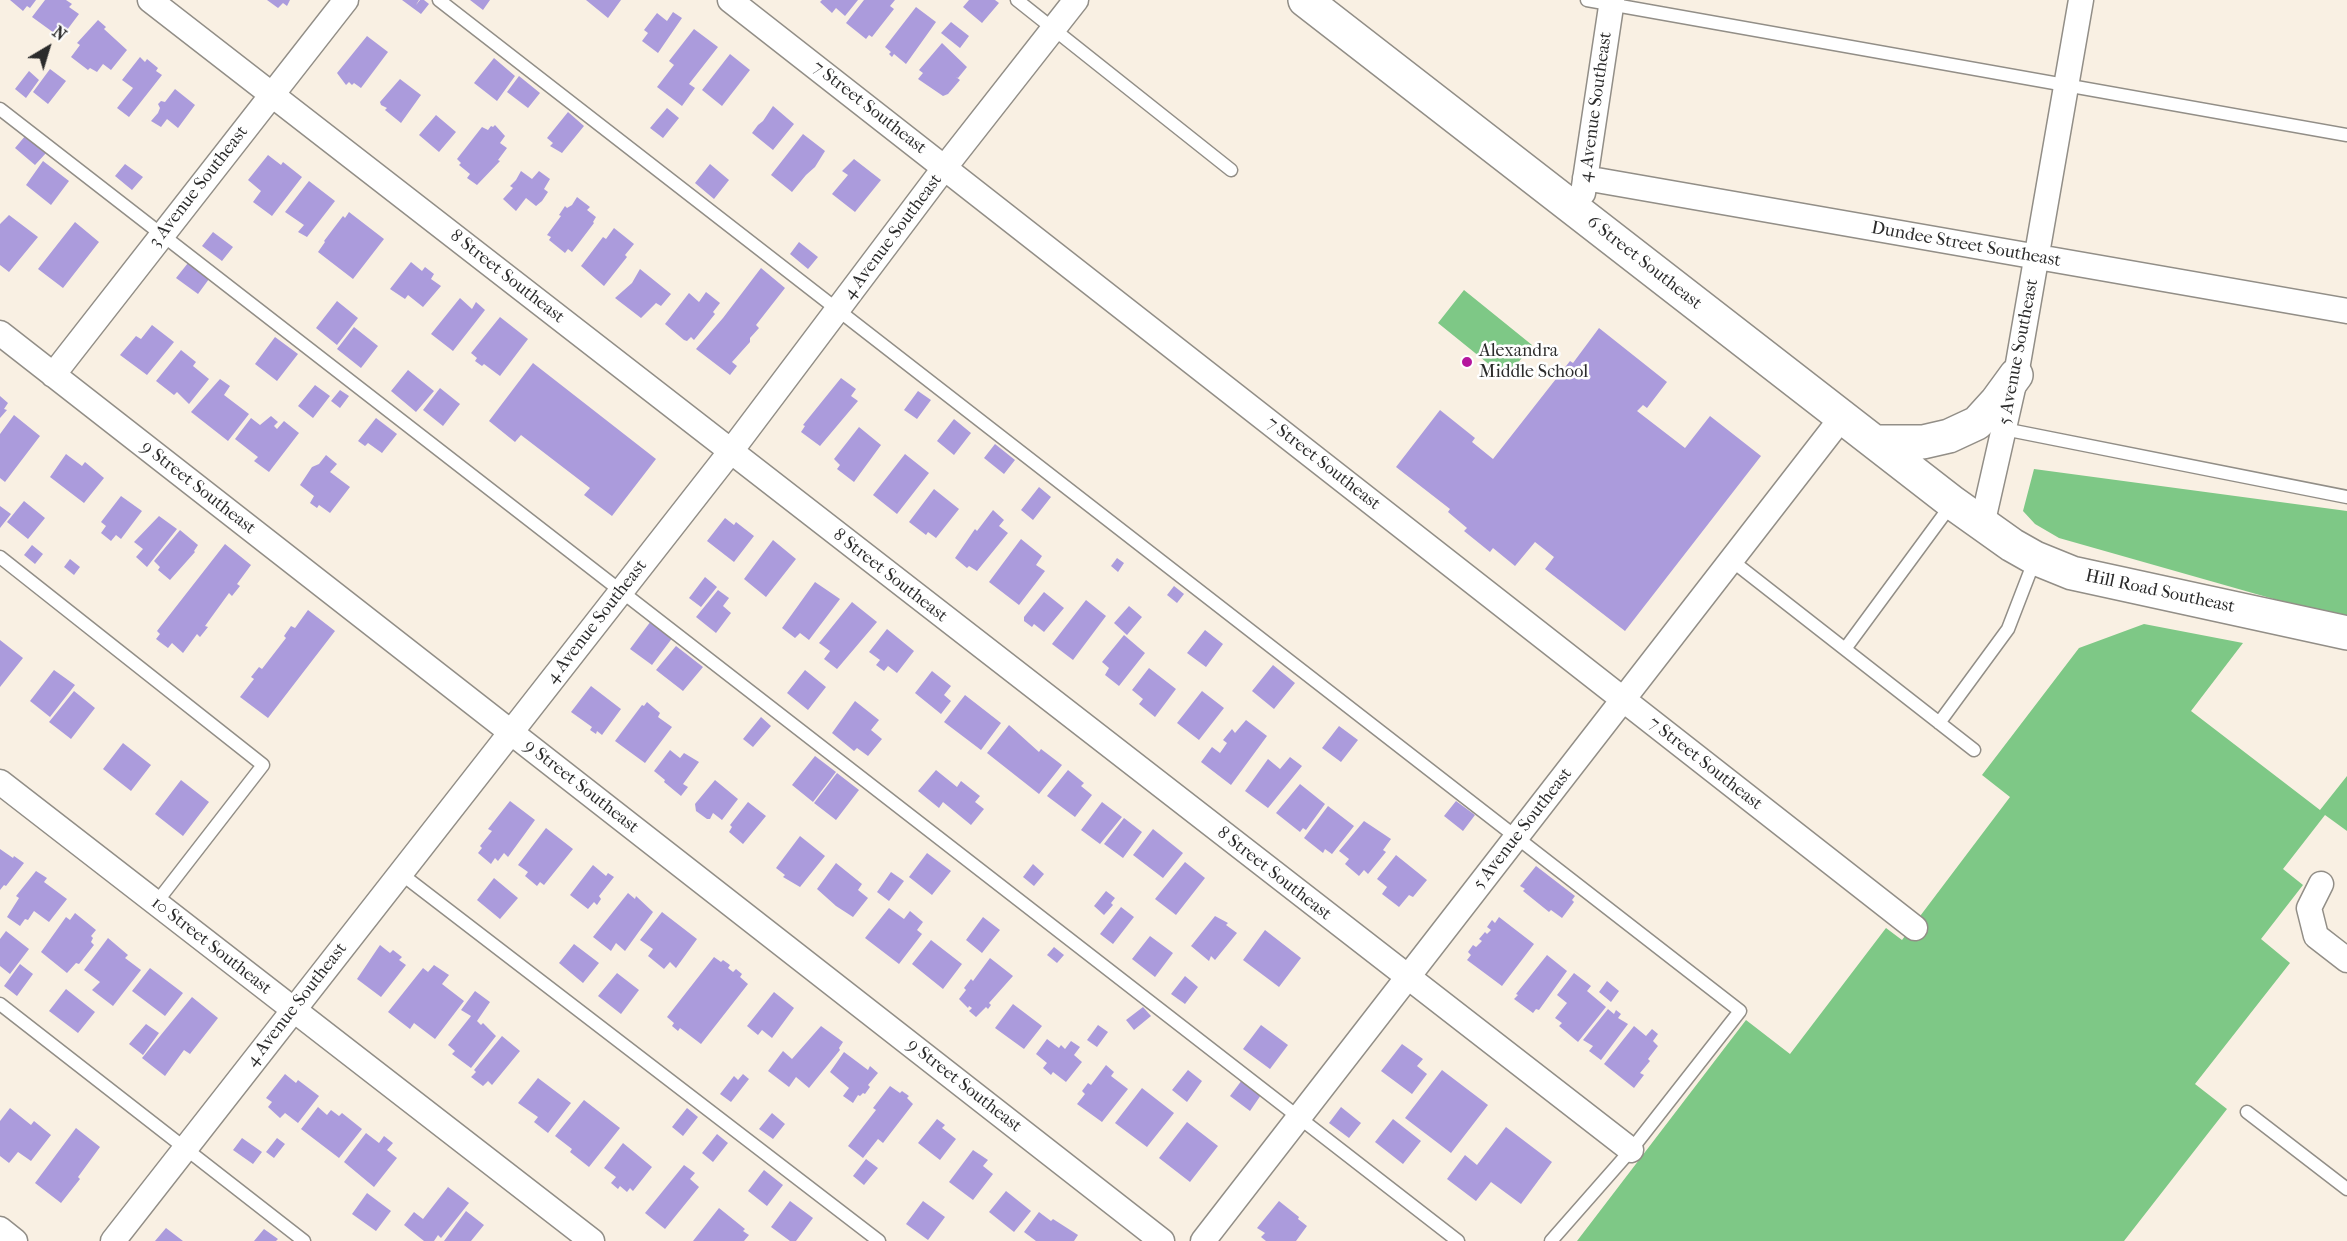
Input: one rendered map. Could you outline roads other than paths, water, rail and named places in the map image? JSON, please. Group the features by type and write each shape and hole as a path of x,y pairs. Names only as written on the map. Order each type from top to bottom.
{"street":[{"name":"8 Street Southeast","path":"150,0 1631,1150"},
{"name":"3 Avenue Southeast","path":"53,375 346,0"},
{"name":"7 Street Southeast","path":"730,0 1915,928"},
{"name":"4 Avenue Southeast","path":"113,1241 730,452 945,167 1076,0"},
{"name":"6 Street Southeast","path":"1305,0 1982,525"},
{"name":"5 Avenue Southeast","path":"1982,525 2016,375 2081,0"},
{"name":"4 Avenue Southeast","path":"1580,213 1611,2"},
{"name":"Dundee Street Southeast","path":"1585,178 2347,311"},
{"name":"9 Street Southeast","path":"0,333 1162,1241"},
{"path":"1876,442 1923,442 1949,436 1977,423 2016,375"},
{"name":"5 Avenue Southeast","path":"1203,1241 1843,416"},
{"name":"Hill Road Southeast","path":"1982,525 2035,558 2085,576 2347,633"},
{"name":"10 Street Southeast","path":"0,782 592,1241"},
{"path":"2321,884 2309,908 2316,936 2347,960"},
{"path":"0,1229 15,1241"}],"lane":[{"path":"439,0 1740,1011 1631,1150 1551,1241"},
{"path":"1017,0 1231,170"},
{"path":"1587,0 1611,2 2347,135"},
{"path":"0,109 1458,1241"},
{"path":"2004,429 2347,497"},
{"path":"1845,649 1953,503"},
{"path":"0,557 264,765 156,903"},
{"path":"1940,723 2008,629 2035,558"},
{"path":"1731,560 1974,750"},
{"path":"400,873 879,1241"},
{"path":"0,1004 304,1241"},
{"path":"2247,1112 2347,1189"}],"place":[{"name":"Alexandra Middle School","path":"1467,362"}]}
